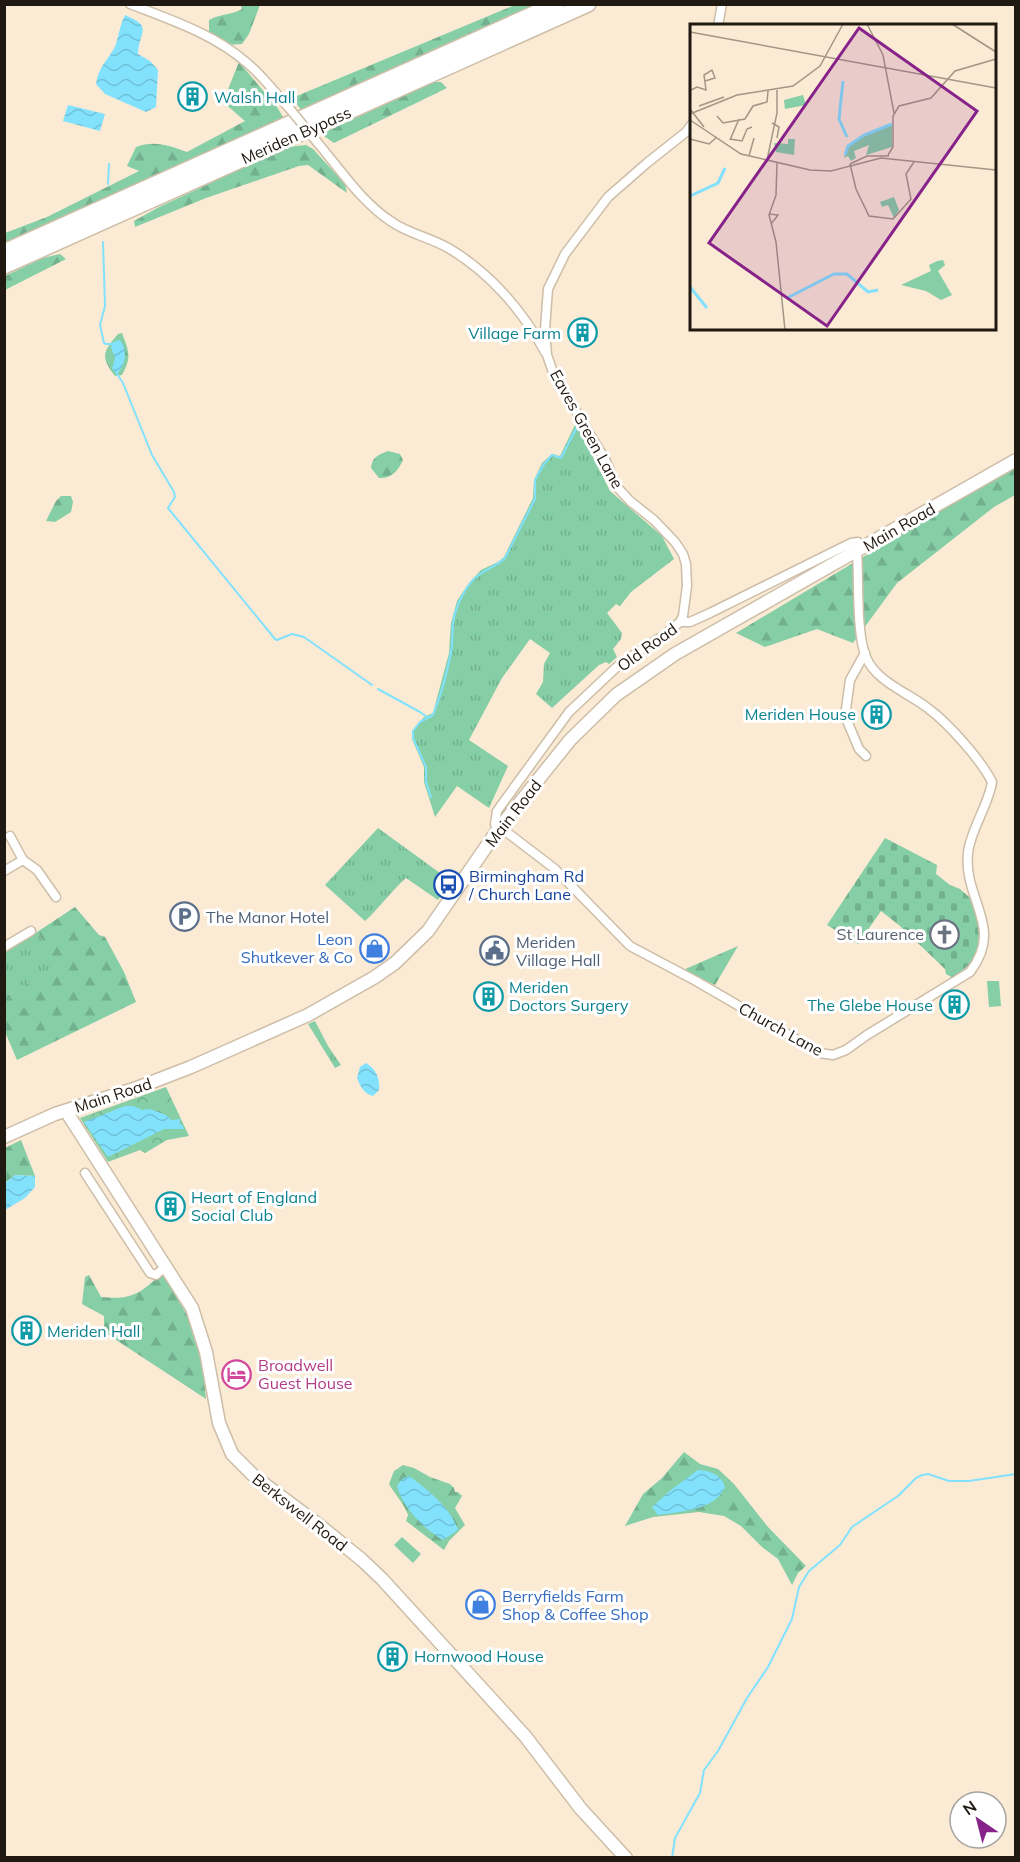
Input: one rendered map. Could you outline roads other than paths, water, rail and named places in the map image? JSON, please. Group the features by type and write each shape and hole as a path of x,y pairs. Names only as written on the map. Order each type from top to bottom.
{"highway":[{"name":"Meriden Bypass","path":"4,252 556,4"},
{"name":"Meriden Bypass","path":"4,266 588,4"}],"main road":[{"name":"Main Road","path":"4,1137 66,1110 134,1089 191,1067 290,1024 365,983 395,963 428,931 499,829 570,740 616,695 675,654 1016,460"},
{"name":"Berkswell Road","path":"66,1110 185,1295 197,1320 206,1352 219,1423 232,1454 255,1478 319,1525 382,1579 525,1736 581,1809 626,1857"}],"street":[{"path":"130,4 212,39 248,64 289,108 368,203 392,222 449,248 472,265 506,297 533,329 547,355"},
{"path":"718,24 722,4"},
{"name":"Eaves Green Lane","path":"680,622 687,586 683,554 654,520 617,487 605,459 554,375 547,355 545,329 548,289 565,254 608,197 690,127"},
{"path":"533,329 545,329"},
{"name":"Old Road","path":"499,829 495,824 497,811 569,712 621,663 680,622 690,622 710,613 851,543 858,542 860,549"},
{"name":"Church Lane","path":"499,829 555,869 630,946 696,981 820,1053 833,1055 846,1050 970,972 980,959 985,931 967,868 968,850 992,782 985,770 948,726 931,710 882,678 873,668 862,641 860,549"},
{"path":"865,653 850,680 845,716 859,749 866,756"},
{"path":"10,836 23,860 37,870 56,897"},
{"path":"6,868 23,860"},
{"path":"4,947 31,931"},
{"path":"84,1173 150,1273 156,1275 166,1266"}],"water":[{"path":"125,15 139,23 143,30 138,54 150,61 158,70 156,107 146,112 105,94 96,84 102,67 114,49"},
{"path":"68,105 105,114 100,131 63,121"},
{"path":"120,340 125,357 117,374 112,369 115,358 111,347 113,342"},
{"path":"366,1063 375,1071 379,1082 379,1090 373,1096 365,1092 357,1078 360,1067"},
{"path":"125,1106 143,1110 150,1109 166,1115 171,1120 181,1119 179,1123 184,1129 164,1129 108,1157 84,1122"},
{"path":"15,1175 35,1176 35,1187 25,1198 5,1210 5,1183"},
{"path":"698,1470 711,1472 721,1479 725,1487 720,1495 705,1505 687,1511 658,1515 652,1507"},
{"path":"409,1476 444,1506 458,1530 443,1540 415,1517 404,1502 397,1486 402,1479"}],"waterway":[{"path":"108,184 109,164"},
{"path":"103,242 105,306 100,325 104,343 112,344"},
{"path":"117,374 123,383 152,455 174,492 175,497 168,508 275,639 292,634 304,637 372,685"},
{"path":"431,797 426,782 426,767 413,738 413,731 420,722 433,715 436,707 444,684 457,607 471,582 505,558 535,499 535,480 552,455 561,458 577,427"},
{"path":"378,689 427,717"},
{"path":"672,1858 675,1838 700,1793 704,1770 718,1751 747,1698 768,1667 792,1619 799,1587 809,1571 840,1545 852,1527 898,1496 922,1475 928,1474 949,1481 969,1481 1016,1474"}],"place":[{"name":"Walsh Hall","path":"193,97"},
{"name":"Village Farm","path":"582,333"},
{"name":"Meriden House","path":"877,714"},
{"name":"Birmingham Rd / Church Lane","path":"448,885"},
{"name":"The Manor Hotel","path":"185,917"},
{"name":"St Laurence","path":"945,934"},
{"name":"Leon Shutkever & Co","path":"374,948"},
{"name":"Meriden Village Hall","path":"495,951"},
{"name":"Meriden Doctors Surgery","path":"488,996"},
{"name":"The Glebe House","path":"954,1005"},
{"name":"Heart of England Social Club","path":"170,1206"},
{"name":"Meriden Hall","path":"26,1331"},
{"name":"Broadwell Guest House","path":"237,1374"},
{"name":"Berryfields Farm Shop & Coffee Shop","path":"481,1605"},
{"name":"Hornwood House","path":"393,1656"}]}
